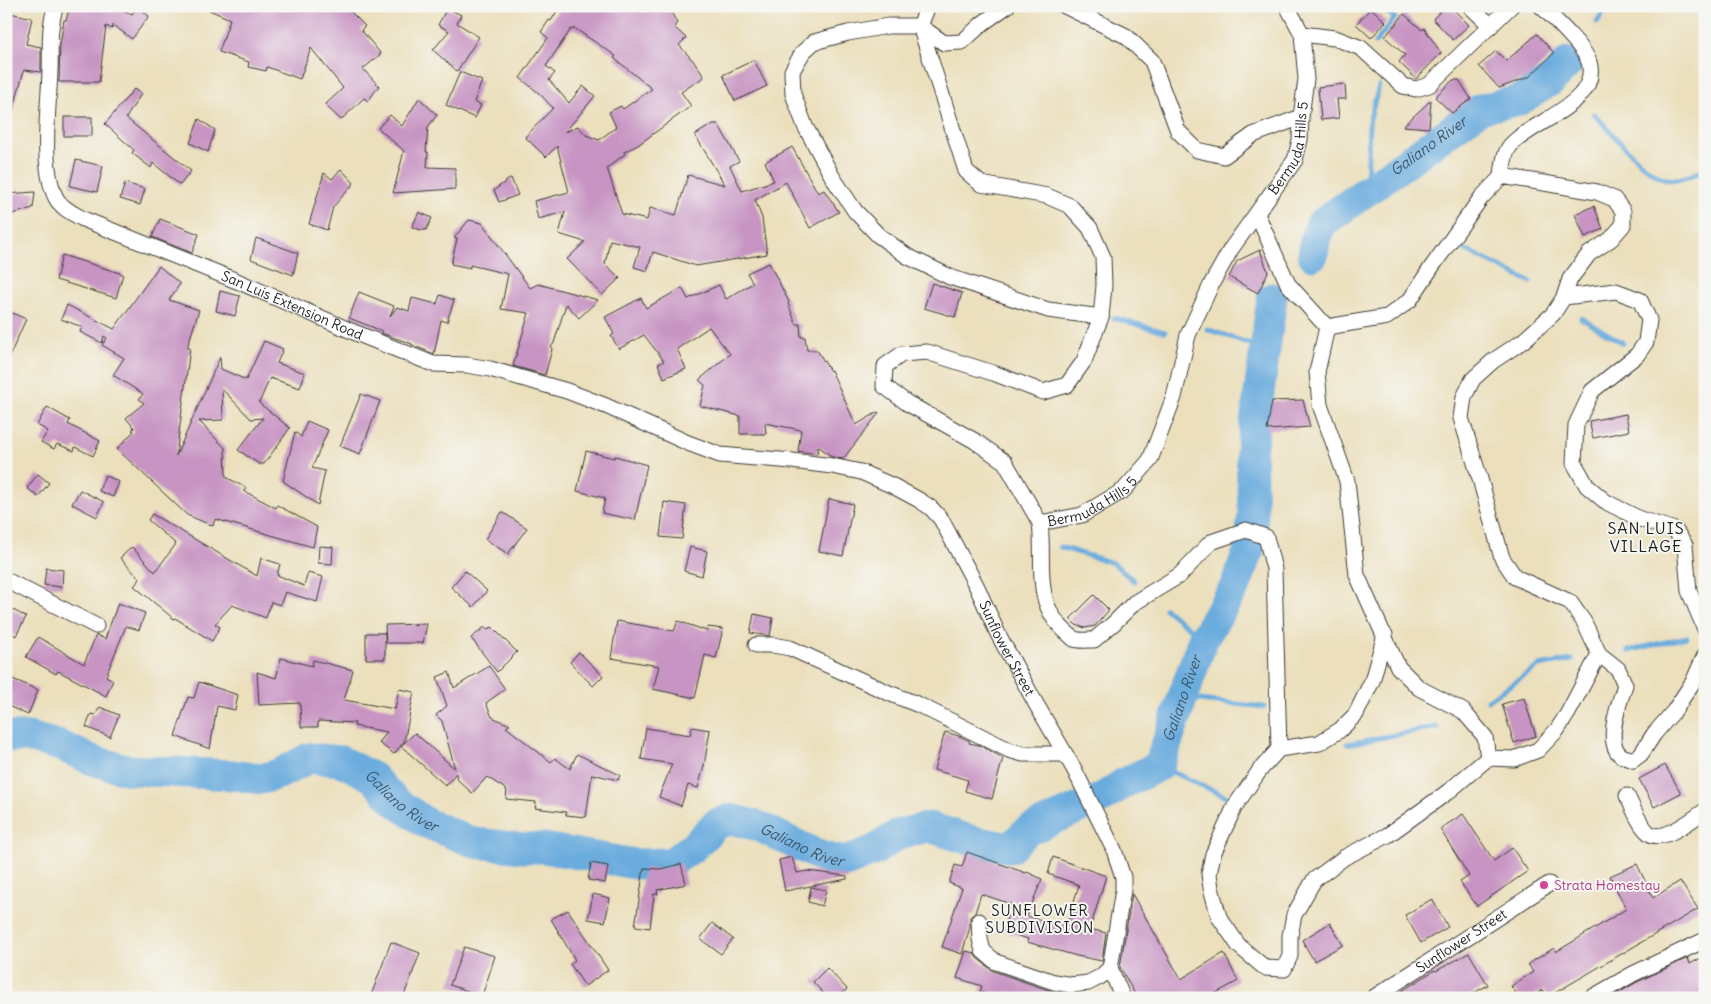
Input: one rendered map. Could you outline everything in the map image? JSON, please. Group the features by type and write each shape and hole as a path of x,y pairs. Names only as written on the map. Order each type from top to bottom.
{"street":[{"name":"San Luis Extension Road","path":"56,6 51,29 47,146 51,184 57,200 69,211 83,219 238,281 401,352 434,364 467,365 490,369 567,391 720,455"},
{"path":"928,6 920,26 966,172 981,184 1047,196 1070,206 1090,228 1102,257 1104,286 1101,317 1084,361 1066,385 1043,392 996,374 927,352 902,354 884,366 884,386 907,403 975,440 1005,462 1040,524"},
{"path":"1006,6 962,42 944,43 920,26 888,26 848,33 814,42 803,52 792,71 793,94 804,126 855,211 878,235 907,256 950,277 1048,310 1101,317"},
{"path":"1065,6 1126,36 1152,61 1178,131 1197,150 1224,156 1253,135 1301,117"},
{"name":"Bermuda Hills 5","path":"1279,749 1274,569 1266,537 1246,530 1212,542 1180,575 1134,603 1094,640 1074,639 1058,624 1043,595 1040,564 1042,540 1040,524 1082,515 1124,490 1150,460 1174,397 1188,335 1212,283 1231,249 1295,160 1300,140 1306,79 1302,34 1287,6"},
{"path":"1470,6 1491,26"},
{"path":"1302,34 1335,38 1361,48 1403,86 1416,89 1429,85 1511,6"},
{"path":"1327,327 1387,317 1410,300 1481,198 1502,176 1508,148 1524,133 1570,105 1585,89 1591,77 1588,61 1581,48 1541,6"},
{"path":"1502,176 1598,192 1614,199 1623,211 1622,225 1611,239 1589,254 1570,279 1564,297 1553,314 1524,341 1493,361 1474,379 1464,397 1461,418 1502,558 1515,576 1570,602 1584,622 1599,654 1618,670 1625,684 1617,710 1613,736 1616,748 1622,756 1634,760 1641,754 1654,734 1674,711 1693,682 1705,655"},
{"path":"1257,214 1288,284 1327,327"},
{"path":"1564,297 1616,291 1640,300 1649,320 1646,342 1637,355 1592,391 1576,425 1574,463 1587,486 1606,502 1640,519 1675,530 1685,545 1689,591 1705,630"},
{"path":"1327,327 1317,372 1320,405 1347,481 1357,575 1398,666 1418,688 1463,711 1485,737 1488,758"},
{"name":"Sunflower Street","path":"720,455 792,460 861,472 919,500 942,519 977,587 998,634 1074,769 1114,850 1124,877 1124,890 1110,968"},
{"path":"6,580 96,626"},
{"path":"1385,635 1372,681 1356,714 1340,730 1320,743 1279,749 1260,770 1235,806 1213,854 1209,874 1219,917 1238,946 1265,968 1284,969 1290,956 1290,936 1294,915 1314,880 1345,857 1388,835 1449,790 1488,758 1514,759 1538,750 1557,730 1564,719 1599,654"},
{"path":"756,644 790,648 808,655 882,690 919,705 1009,750 1023,754 1065,754"},
{"path":"1627,796 1648,833 1656,837 1664,836 1705,811"},
{"name":"Sunflower Street","path":"1373,998 1549,884"},
{"path":"979,921 983,950 996,962 1054,982 1072,985 1088,983 1100,977 1110,968 1123,998"},
{"path":"1591,998 1610,992 1705,940"}],"building":[{"path":"70,6 112,6 132,14 137,6 149,16 132,39 113,25 112,29 106,26 99,82 59,82 60,45 64,20 66,20"},
{"path":"200,6 338,6 348,9 365,26 361,30 381,54 363,69 379,86 368,101 364,98 341,120 325,105 343,88 311,48 300,79 267,67 266,71 248,67 249,62 219,52 230,19"},
{"path":"560,6 668,6 677,23 674,27 686,38 679,45 696,64 704,77 681,92 691,106 638,145 624,152 625,154 607,168 622,214 647,220 650,208 676,215 688,175 725,185 695,135 713,124 718,124 739,161 730,166 742,191 774,181 765,162 792,147 818,193 824,190 839,212 810,228 786,182 755,200 762,218 767,254 696,266 653,252 647,271 634,267 640,247 610,240 605,264 620,278 602,295 567,259 585,242 559,234 565,212 538,219 534,201 569,192 557,146 546,157 525,137 553,108 540,94 520,78 548,38 541,32 549,20 551,21","holes":["574,28 616,56 614,58 652,89 623,109 621,106 609,112 616,127 599,140 586,135 578,126 565,132 595,96 583,86 569,103 549,80 555,73 546,66 571,29 573,30"]},
{"path":"1445,6 1450,6 1469,25 1453,40 1433,19"},
{"path":"447,8 461,15 457,23 479,37 457,71 433,50 449,31 438,25"},
{"path":"1371,8 1386,22 1371,38 1356,24"},
{"path":"6,12 32,18 26,44 41,47 41,72 24,70 11,118 6,117"},
{"path":"1404,14 1422,30 1424,28 1441,53 1416,79 1399,62 1405,55 1385,37"},
{"path":"1537,34 1554,53 1529,77 1499,88 1479,66 1496,51 1506,61"},
{"path":"754,60 767,86 735,101 723,75"},
{"path":"460,72 482,81 474,102 481,105 475,118 446,105"},
{"path":"1453,80 1459,80 1471,99 1452,113 1435,97"},
{"path":"1345,84 1346,99 1337,99 1339,118 1321,120 1318,87"},
{"path":"134,89 141,94 126,118 191,171 180,185 153,163 151,168 132,153 134,150 105,124"},
{"path":"419,98 437,115 428,127 427,167 455,168 455,189 393,193 404,151 378,128 390,115 402,126"},
{"path":"1431,100 1429,128 1403,126"},
{"path":"64,117 92,117 92,136 64,136"},
{"path":"199,119 215,130 208,152 190,143"},
{"path":"76,160 103,166 97,192 70,186"},
{"path":"341,169 354,183 333,207 327,230 309,224 324,173 332,179"},
{"path":"511,178 518,195 499,202 494,190"},
{"path":"125,183 145,189 140,205 120,199"},
{"path":"35,192 33,208 6,216 6,194"},
{"path":"1594,206 1603,229 1585,237 1575,214"},
{"path":"419,212 432,218 426,230 412,227"},
{"path":"160,219 199,234 192,253 152,237"},
{"path":"469,220 482,223 530,288 538,284 598,300 579,318 566,304 554,343 551,347 545,375 513,366 529,313 501,309 508,274 470,265 470,268 451,264 457,239 454,238"},
{"path":"256,238 298,253 293,275 251,259"},
{"path":"1260,250 1268,272 1258,293 1229,277 1237,261"},
{"path":"62,255 123,274 116,298 56,280"},
{"path":"769,263 789,302 796,324 800,324 801,337 805,337 807,350 817,350 831,370 856,425 879,413 843,459 832,457 818,446 817,454 798,451 801,430 765,423 766,434 740,434 740,416 700,406 705,385 699,380 730,354 709,327 677,349 686,369 664,378 658,364 664,361 644,335 619,349 611,336 614,334 605,317 641,298 646,308 682,288 688,299 719,285 726,299 753,283 747,273"},
{"path":"159,266 180,284 169,300 199,310 187,348 190,348 176,456 220,357 221,369 246,380 264,341 283,349 277,363 305,373 300,388 270,378 259,403 290,428 264,464 259,464 238,450 263,418 251,419 222,389 223,420 199,421 225,448 226,477 246,488 244,491 276,508 277,505 317,527 313,547 215,519 213,526 187,515 117,449 134,431 132,430 134,428 126,418 144,403 139,399 143,394 113,375 124,358 102,345 107,338 104,336 102,343 80,332 82,327 61,319 67,305 114,329"},
{"path":"932,283 962,293 955,317 924,308"},
{"path":"220,291 240,296 235,316 216,311"},
{"path":"359,292 394,306 390,316 397,307 409,311 412,298 437,304 440,295 454,300 447,322 441,320 434,354 349,318"},
{"path":"6,310 26,319 6,364"},
{"path":"361,394 380,401 360,454 340,446"},
{"path":"1303,400 1310,427 1267,430 1272,401"},
{"path":"47,407 70,420 68,424 100,441 93,456 75,447 74,451 57,444 54,449 41,442 48,431 37,425"},
{"path":"1626,414 1629,431 1593,438 1589,421"},
{"path":"307,421 328,430 312,468 325,471 318,505 283,481 295,432 301,437"},
{"path":"586,451 614,458 615,456 647,465 635,520 602,513 605,498 577,491"},
{"path":"38,474 49,483 38,497 27,488"},
{"path":"105,475 119,482 113,497 99,491"},
{"path":"80,490 104,502 97,517 72,504"},
{"path":"829,499 853,504 843,556 819,551"},
{"path":"664,502 686,505 682,539 660,537"},
{"path":"502,512 527,528 508,554 485,539"},
{"path":"152,514 257,576 261,558 280,564 277,575 304,586 308,573 323,577 317,602 285,592 280,605 271,602 266,618 232,605 215,624 220,627 212,641 174,619 134,586 140,579 120,558 132,547 155,572 176,544 148,520"},
{"path":"319,546 333,547 332,564 318,563"},
{"path":"690,547 707,551 702,576 684,571"},
{"path":"46,568 63,570 62,587 44,585"},
{"path":"465,571 487,591 473,607 451,587"},
{"path":"1094,595 1109,610 1095,626 1085,628 1076,625 1070,619"},
{"path":"118,603 145,613 139,630 126,626 106,676 113,680 106,696 58,671 56,674 26,657 38,637 84,664 96,635 105,639"},
{"path":"6,606 26,617 16,636 6,630"},
{"path":"754,614 773,618 770,636 750,633"},
{"path":"617,621 674,631 678,621 707,631 708,627 723,629 716,658 705,655 695,698 653,689 659,666 611,658"},
{"path":"427,624 423,643 386,643 385,625"},
{"path":"485,627 487,630 492,627 517,652 497,672 471,638"},
{"path":"366,633 385,633 385,659 366,659"},
{"path":"579,652 603,676 593,686 570,662"},
{"path":"281,658 312,666 313,660 353,670 344,700 395,709 399,689 414,692 404,742 394,754 379,743 387,732 354,726 355,723 318,721 318,727 301,727 300,703 259,705 257,672 276,678"},
{"path":"489,666 505,689 486,703 492,717 510,725 506,727 551,762 555,758 570,769 577,754 620,775 618,780 592,774 586,817 566,815 566,812 535,808 536,802 506,799 507,790 487,777 472,793 457,779 456,773 446,786 401,746 415,733 455,769 442,721 436,715 447,706 437,677 449,672 454,688"},
{"path":"6,676 38,690 28,715 6,705"},
{"path":"199,682 238,695 235,710 217,706 210,749 175,736 188,697 194,698"},
{"path":"1524,698 1536,736 1514,743 1502,704"},
{"path":"100,707 119,715 110,737 86,727 91,714 95,715"},
{"path":"692,727 710,730 698,788 688,785 681,806 659,797 672,764 641,759 646,728 690,735"},
{"path":"945,732 959,736 970,741 969,743 979,745 1003,758 992,799 965,791 968,780 934,770"},
{"path":"1665,765 1681,793 1654,807 1639,779"},
{"path":"1463,814 1494,861 1512,848 1528,871 1477,906 1460,882 1469,876 1440,829"},
{"path":"967,852 1027,872 1042,879 1027,916 1056,924 1057,922 1067,924 1079,885 1048,874 1053,857 1106,876 1090,929 1106,933 1102,961 1027,942 1028,939 1003,931 1011,904 981,894 975,913 970,917 970,927 962,954 942,947 962,888 949,883 955,865 962,867"},
{"path":"792,857 797,873 807,871 847,876 847,879 785,891 779,860"},
{"path":"591,863 608,866 605,883 588,880"},
{"path":"681,864 686,884 657,890 658,894 654,894 650,928 635,926 644,868 660,869"},
{"path":"1637,864 1653,898 1680,881 1698,909 1548,997 1543,990 1531,998 1519,998 1511,986 1533,972 1528,964 1554,948 1556,952 1626,909 1610,876"},
{"path":"811,887 826,890 822,906 808,902"},
{"path":"593,894 610,898 605,922 588,919"},
{"path":"1132,894 1181,979 1224,953 1238,981 1207,998 1137,998 1120,967"},
{"path":"1432,899 1448,927 1421,943 1405,915"},
{"path":"568,910 608,970 585,986 570,964 575,960 551,919"},
{"path":"712,923 733,939 721,954 700,939"},
{"path":"1330,923 1343,945 1314,961 1302,940"},
{"path":"391,942 420,953 403,998 370,998"},
{"path":"464,947 495,956 482,996 450,985"},
{"path":"966,951 974,953 977,958 993,971 1051,991 1082,994 1082,998 996,998 980,992 982,986 957,978"},
{"path":"1469,953 1488,985 1465,998 1391,998 1435,970"},
{"path":"1705,956 1705,994 1698,998 1610,998 1637,982 1688,958 1690,964"},
{"path":"827,968 847,989 837,998 828,998 813,982"}],"waterway":[{"path":"1375,43 1395,18 1381,6"},
{"path":"1597,22 1609,6"},
{"name":"Galiano River","path":"1313,255 1315,240 1321,224 1480,109 1520,100 1552,80 1568,63"},
{"path":"1367,191 1369,122 1379,86"},
{"path":"1594,114 1639,161 1659,176 1667,179 1677,179 1705,169"},
{"path":"1464,249 1530,282"},
{"name":"Galiano River","path":"6,737 28,737 61,746 94,761 130,770 233,775 261,779 279,774 309,758 341,761 372,777 396,802 426,823 475,843 523,848 544,848 635,864 670,863 692,848 716,824 731,819 758,826 822,857 845,862 875,850 899,834 929,827 973,841 1010,848 1027,831 1102,798 1124,783 1159,766 1203,639 1236,585 1249,550 1253,514 1251,451 1272,298"},
{"path":"1114,318 1165,332"},
{"path":"1581,318 1623,343"},
{"path":"1207,329 1265,349"},
{"path":"1060,547 1113,563 1134,581"},
{"path":"1165,609 1203,639"},
{"path":"1628,651 1687,637"},
{"path":"1488,700 1539,666 1572,660"},
{"path":"1181,698 1264,707"},
{"path":"1347,744 1437,727"},
{"path":"1159,766 1227,797"}],"place":[{"name":"Strata Homestay","path":"1544,885"}],"district":[{"name":"SAN LUIS VILLAGE","path":"1646,537"},
{"name":"SUNFLOWER SUBDIVISION","path":"1040,920"}]}
